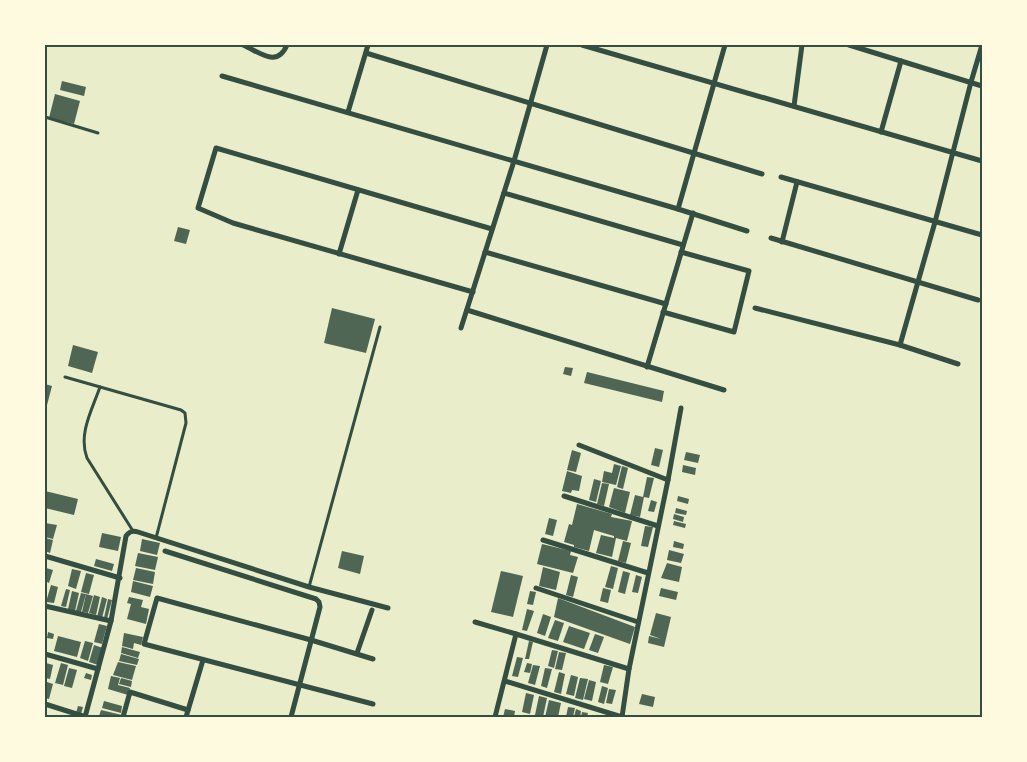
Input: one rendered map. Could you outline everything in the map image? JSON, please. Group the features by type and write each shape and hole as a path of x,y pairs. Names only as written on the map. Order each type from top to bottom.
{"street":[{"path":"243,45 272,58 283,54 288,45"},
{"path":"348,112 368,45"},
{"path":"461,328 514,161 547,45"},
{"path":"582,45 982,161"},
{"path":"678,209 725,45"},
{"path":"794,106 802,45"},
{"path":"849,45 982,86"},
{"path":"900,345 982,46"},
{"path":"366,53 762,174"},
{"path":"881,132 901,61"},
{"path":"222,76 693,213 747,231"},
{"path":"473,292 233,223 198,208 200,200 216,148 492,229"},
{"path":"781,177 982,235"},
{"path":"782,242 797,182"},
{"path":"339,254 358,190"},
{"path":"504,193 683,245"},
{"path":"647,367 693,213"},
{"path":"770,238 978,300"},
{"path":"485,252 666,304"},
{"path":"664,312 734,332 749,271 681,252"},
{"path":"754,308 900,345 958,364"},
{"path":"467,310 724,390"},
{"path":"504,681 622,717 629,669 681,408"},
{"path":"579,445 668,480"},
{"path":"564,496 658,526"},
{"path":"45,704 86,717 111,621 126,536 129,532 133,531 156,538 309,587 388,608"},
{"path":"543,540 648,573"},
{"path":"165,551 316,599 319,602 320,607 291,717"},
{"path":"45,556 120,578"},
{"path":"536,588 638,622"},
{"path":"373,704 144,644 157,598 374,659"},
{"path":"45,606 111,621"},
{"path":"357,653 372,610"},
{"path":"475,622 629,669"},
{"path":"495,717 516,634"},
{"path":"45,654 98,669"},
{"path":"186,717 203,660"},
{"path":"123,717 130,692 188,710"}],"lane":[{"path":"45,116 98,133"},
{"path":"309,587 380,327"},
{"path":"65,377 181,410 185,413 186,423 156,538"},
{"path":"100,387 84,432 84,450 87,458 133,531"}],"building":[{"path":"62,81 86,87 84,96 60,90"},
{"path":"55,94 80,101 74,124 49,118"},
{"path":"178,227 190,230 186,244 174,241"},
{"path":"332,308 375,319 366,353 324,343"},
{"path":"73,345 98,352 92,373 68,366"},
{"path":"565,367 573,368 571,376 563,374"},
{"path":"587,372 664,391 662,402 584,383"},
{"path":"45,384 52,386 46,409 45,409"},
{"path":"655,448 663,450 659,467 651,465"},
{"path":"572,450 581,453 576,472 567,470"},
{"path":"686,452 700,455 698,463 684,460"},
{"path":"614,464 621,466 616,485 602,482 604,471 612,473"},
{"path":"683,465 696,468 695,475 682,472"},
{"path":"622,466 628,468 623,489 617,487"},
{"path":"567,471 582,476 579,491 572,490 571,493 562,491"},
{"path":"647,477 654,478 649,498 644,497 640,517 630,515 635,495 643,497"},
{"path":"594,479 601,481 596,502 589,500"},
{"path":"602,483 609,484 604,506 597,504"},
{"path":"614,488 630,492 625,513 609,507"},
{"path":"45,491 78,499 74,515 45,508"},
{"path":"678,496 689,499 688,504 677,501"},
{"path":"651,500 657,502 654,512 648,511"},
{"path":"577,504 612,514 611,517 632,521 627,541 616,538 612,557 596,553 601,535 614,538 614,536 594,530 589,551 564,542 569,524 572,525"},
{"path":"676,508 687,511 686,515 675,513"},
{"path":"674,514 684,517 683,522 673,519"},
{"path":"549,518 557,520 553,536 545,534"},
{"path":"674,521 686,524 685,528 673,525"},
{"path":"45,523 57,525 53,539 45,537"},
{"path":"645,526 653,527 648,547 641,546"},
{"path":"102,533 121,537 118,551 99,547"},
{"path":"45,538 53,540 50,553 45,551"},
{"path":"142,539 160,543 157,555 140,551"},
{"path":"623,541 631,543 626,563 618,561"},
{"path":"674,541 684,544 683,549 673,547"},
{"path":"542,544 571,551 570,555 578,557 573,573 537,564"},
{"path":"669,550 684,554 681,563 667,560"},
{"path":"342,551 364,556 360,574 338,568"},
{"path":"138,553 158,557 155,570 135,566"},
{"path":"96,559 114,564 112,571 94,566"},
{"path":"667,563 682,567 679,582 661,578"},
{"path":"611,566 618,568 613,589 605,587"},
{"path":"543,567 560,572 556,590 539,586"},
{"path":"46,568 53,570 49,583 45,581"},
{"path":"136,568 155,572 153,584 133,580"},
{"path":"72,569 81,571 76,589 68,586"},
{"path":"501,571 523,576 513,617 491,612"},
{"path":"623,571 630,573 625,594 618,592"},
{"path":"86,573 94,575 89,594 81,592"},
{"path":"571,575 578,577 573,597 566,595"},
{"path":"636,575 642,577 638,593 632,592"},
{"path":"133,581 153,586 150,597 131,592"},
{"path":"51,585 58,587 54,603 46,602"},
{"path":"603,588 611,590 608,603 600,601"},
{"path":"661,588 678,592 676,600 659,596"},
{"path":"66,589 70,590 66,607 61,606"},
{"path":"72,591 79,593 75,611 68,609"},
{"path":"530,591 536,592 533,605 527,604"},
{"path":"81,593 86,594 81,612 76,611"},
{"path":"86,594 93,596 88,613 82,612"},
{"path":"94,595 100,597 96,615 89,613"},
{"path":"102,597 107,599 102,618 97,617"},
{"path":"129,597 143,600 141,607 149,609 146,624 127,619 131,604 127,603"},
{"path":"558,598 635,627 630,644 554,617"},
{"path":"108,599 112,600 107,619 104,618"},
{"path":"527,609 534,611 527,631 522,630"},
{"path":"656,613 671,617 664,647 648,643 649,636 661,639 650,635"},
{"path":"543,614 551,617 545,636 537,633"},
{"path":"555,620 564,623 558,641 548,638"},
{"path":"99,624 107,626 102,644 94,642"},
{"path":"569,626 590,633 584,649 563,642"},
{"path":"48,632 54,634 53,639 47,638"},
{"path":"124,633 143,637 141,645 134,643 133,649 122,646"},
{"path":"595,634 604,637 598,653 589,650"},
{"path":"58,636 81,642 77,657 54,651"},
{"path":"85,641 93,643 88,661 80,658"},
{"path":"529,641 533,642 529,659 525,659"},
{"path":"94,645 103,648 98,665 89,662"},
{"path":"122,647 140,652 138,658 121,653"},
{"path":"552,650 558,651 554,668 548,666"},
{"path":"559,652 566,653 562,670 555,669"},
{"path":"121,654 139,659 137,665 119,661"},
{"path":"517,657 523,658 518,677 512,676"},
{"path":"118,662 136,666 132,680 113,675"},
{"path":"46,663 53,665 50,679 45,678"},
{"path":"61,663 68,665 63,685 55,683"},
{"path":"527,663 532,664 530,673 524,672"},
{"path":"533,665 540,666 535,685 528,683"},
{"path":"604,665 613,667 608,684 600,682"},
{"path":"69,668 77,670 72,688 64,686"},
{"path":"545,668 552,669 547,688 541,686"},
{"path":"559,672 565,674 561,694 554,692"},
{"path":"86,673 92,675 91,680 84,678"},
{"path":"571,675 578,677 574,696 566,694"},
{"path":"111,676 120,678 118,685 130,688 128,695 108,689"},
{"path":"121,678 132,681 131,687 119,684"},
{"path":"580,678 588,679 583,700 575,698"},
{"path":"589,680 596,682 592,701 584,699"},
{"path":"47,682 53,684 49,699 45,698"},
{"path":"602,686 608,688 604,704 598,702"},
{"path":"609,689 616,690 612,704 606,703"},
{"path":"526,693 534,695 530,714 522,712"},
{"path":"642,694 655,697 653,707 639,704"},
{"path":"539,696 547,698 543,717 535,715"},
{"path":"549,700 561,703 558,717 545,717"},
{"path":"104,701 122,706 121,713 102,708"},
{"path":"78,706 83,707 81,714 76,713"},
{"path":"568,707 575,708 573,717 566,717"},
{"path":"505,709 515,711 514,717 503,717"},
{"path":"576,709 581,711 580,717 574,717"},
{"path":"101,710 122,715 122,717 99,716"},
{"path":"582,712 588,713 587,717 581,717"}]}
